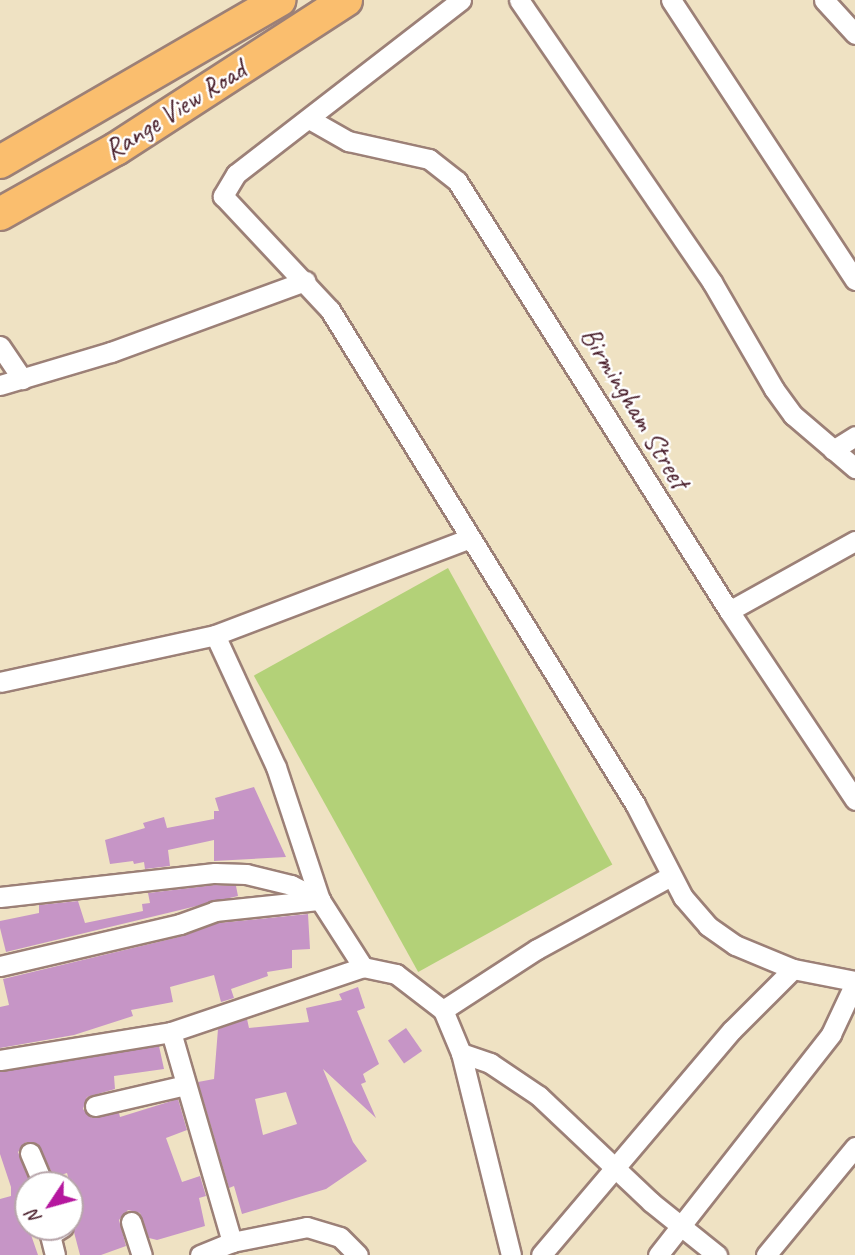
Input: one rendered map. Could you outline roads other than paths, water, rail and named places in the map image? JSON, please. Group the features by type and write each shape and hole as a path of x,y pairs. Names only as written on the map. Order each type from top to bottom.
{"main road":[{"name":"Range View Road","path":"0,162 96,110 280,0"},
{"name":"Range View Road","path":"0,214 116,149 346,0"}],"street":[{"path":"461,0 311,120 236,174 222,192 251,229 306,281 350,340 468,539 629,794 669,877 708,926 734,944 793,969 855,982 831,1034 658,1255"},
{"path":"519,0 712,282 774,388 793,415 855,468"},
{"path":"671,0 855,280"},
{"path":"824,0 855,34"},
{"name":"Birmingham Street","path":"311,120 348,141 429,159 457,181 729,611 855,800"},
{"path":"0,385 211,318 306,281"},
{"path":"0,346 22,379"},
{"path":"832,450 855,436"},
{"path":"0,682 215,635 468,539"},
{"path":"729,611 855,541"},
{"path":"215,635 285,789 320,900 363,967"},
{"path":"0,897 215,873 275,880 320,900"},
{"path":"443,1010 537,949 669,877"},
{"path":"0,966 180,924 215,911 320,900"},
{"path":"0,1060 171,1032 363,967 396,974 443,1010 461,1053 511,1255"},
{"path":"541,1255 732,1030 793,969"},
{"path":"171,1032 232,1242"},
{"path":"461,1053 490,1063 539,1096 615,1168 716,1255"},
{"path":"95,1105 186,1085"},
{"path":"766,1255 855,1147"},
{"path":"30,1153 38,1171"},
{"path":"131,1222 142,1255"},
{"path":"200,1255 232,1242 307,1227 336,1246 358,1255"}]}
